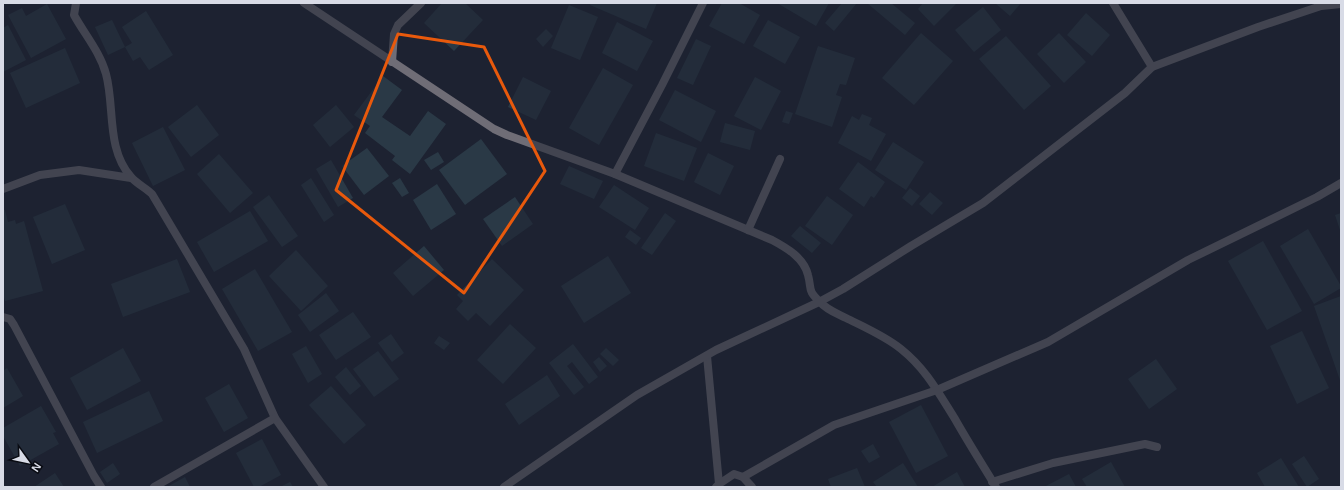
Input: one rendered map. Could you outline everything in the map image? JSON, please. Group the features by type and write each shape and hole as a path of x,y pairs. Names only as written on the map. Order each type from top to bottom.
{"street":[{"path":"76,3 74,15 100,56 104,67 110,88 111,119 115,144 125,170 131,178 152,194 244,349 275,418 324,487"},
{"path":"304,3 494,129 615,174 748,230 786,248 805,266 808,275 809,288 819,302 826,308 875,333 900,348 917,362 932,381 994,484 1061,462 1145,444 1157,447"},
{"path":"392,62 394,34 398,24 422,3"},
{"path":"615,174 666,79 703,3"},
{"path":"1113,3 1152,67"},
{"path":"504,487 637,395 707,356 844,289 983,203 1125,92 1152,67 1258,27 1321,6 1341,4"},
{"path":"748,230 780,159"},
{"path":"3,189 40,175 79,170 131,178"},
{"path":"743,477 834,425 937,390 1048,342 1188,260 1317,197 1341,183"},
{"path":"3,317 10,319 14,325 101,487"},
{"path":"707,356 718,486"},
{"path":"154,487 275,418"},
{"path":"718,486 734,474 743,477 752,487"}],"highlighted area":[{"path":"398,34 484,47 545,171 464,293 336,190"}],"building":[{"path":"442,3 465,3 483,20 454,51 424,23"},
{"path":"591,3 657,3 646,29 590,5"},
{"path":"722,3 739,3 760,15 744,44 709,26"},
{"path":"777,3 829,3 816,26"},
{"path":"842,3 857,3 834,31 825,23"},
{"path":"867,3 891,3 915,23 905,35"},
{"path":"923,3 957,3 934,26 918,9"},
{"path":"995,3 1021,3 1010,16"},
{"path":"47,4 66,39 31,58 8,15 22,8 26,16"},
{"path":"569,5 598,17 580,60 551,48"},
{"path":"983,7 1001,30 974,52 955,30"},
{"path":"146,11 173,55 149,70 140,57 133,61 125,47 132,43 122,27"},
{"path":"1086,13 1110,35 1092,56 1067,35"},
{"path":"112,20 125,47 108,55 95,27"},
{"path":"768,20 800,37 785,64 753,46"},
{"path":"617,22 653,41 637,71 602,53"},
{"path":"8,25 26,60 3,72 3,28"},
{"path":"546,29 553,36 543,47 536,39"},
{"path":"921,33 953,61 914,105 882,78"},
{"path":"1059,33 1086,62 1064,83 1037,54"},
{"path":"1006,36 1051,86 1024,110 979,59"},
{"path":"696,39 711,46 693,85 677,78"},
{"path":"818,46 855,58 846,85 840,84 836,95 842,97 832,127 795,114"},
{"path":"65,48 80,83 26,108 10,73"},
{"path":"603,68 633,85 599,145 569,128"},
{"path":"383,76 402,90 382,117 410,136 428,111 446,124 410,174 392,160 395,156 365,133 370,126 354,115"},
{"path":"523,77 551,91 536,120 508,107"},
{"path":"755,77 781,91 761,130 734,116"},
{"path":"675,90 716,111 701,142 659,120"},
{"path":"197,105 219,135 191,157 168,127"},
{"path":"336,105 354,127 330,147 313,125"},
{"path":"786,111 793,113 789,124 782,122"},
{"path":"862,114 872,118 869,125 886,134 871,161 838,143 852,116 859,120"},
{"path":"725,123 755,131 750,150 720,142"},
{"path":"163,127 185,170 153,186 132,143"},
{"path":"656,133 697,148 684,181 644,166"},
{"path":"481,139 507,174 465,205 439,170"},
{"path":"893,142 924,162 906,190 875,170"},
{"path":"367,148 389,176 364,195 342,166"},
{"path":"438,152 444,162 431,170 424,160"},
{"path":"708,153 734,166 720,195 694,182"},
{"path":"219,154 253,193 230,213 197,174"},
{"path":"331,160 353,198 338,207 316,169"},
{"path":"858,162 885,182 874,198 871,196 864,207 839,189"},
{"path":"569,166 603,181 594,199 560,184"},
{"path":"311,178 334,215 324,222 301,185"},
{"path":"400,178 409,193 402,197 392,183"},
{"path":"437,184 456,214 431,230 413,200"},
{"path":"614,185 649,208 635,230 599,207"},
{"path":"910,188 920,196 912,206 902,198"},
{"path":"930,192 943,203 932,215 919,204"},
{"path":"269,195 298,236 282,247 253,207"},
{"path":"827,196 853,215 832,245 805,226"},
{"path":"515,197 533,224 502,246 483,219"},
{"path":"65,204 85,250 52,264 33,217"},
{"path":"3,210 5,210 8,222 15,220 16,224 24,221 43,291 5,301 3,294"},
{"path":"250,211 268,241 214,272 197,242"},
{"path":"665,213 676,221 652,255 641,248"},
{"path":"1341,213 1341,233 1335,215"},
{"path":"800,226 821,243 812,253 791,236"},
{"path":"1308,229 1341,286 1341,288 1314,304 1280,246"},
{"path":"630,230 641,238 636,245 625,237"},
{"path":"1263,241 1302,311 1267,330 1228,261"},
{"path":"424,246 444,270 413,296 393,273"},
{"path":"296,250 328,286 301,311 269,276"},
{"path":"608,256 631,293 584,323 561,286"},
{"path":"177,259 190,292 123,317 111,284"},
{"path":"492,259 524,290 490,326 476,313 468,321 456,309 463,301 457,295"},
{"path":"255,269 292,332 258,351 222,289"},
{"path":"326,293 339,311 310,332 298,315"},
{"path":"1341,296 1341,383 1314,306"},
{"path":"353,312 371,337 336,360 319,335"},
{"path":"510,324 536,348 503,384 477,360"},
{"path":"1302,331 1329,388 1297,404 1270,346"},
{"path":"391,334 404,353 392,362 378,343"},
{"path":"439,336 450,343 444,350 434,343"},
{"path":"573,344 598,377 589,384 572,362 567,366 584,387 574,395 549,363"},
{"path":"306,346 322,374 308,383 292,354"},
{"path":"123,348 141,381 87,410 70,378"},
{"path":"606,348 619,360 613,366 600,354"},
{"path":"378,351 399,379 374,397 353,369"},
{"path":"599,357 607,366 600,372 593,362"},
{"path":"1156,359 1177,389 1149,409 1128,379"},
{"path":"346,367 361,386 350,395 335,377"},
{"path":"7,368 23,396 3,408 3,371"},
{"path":"547,375 560,396 519,425 505,404"},
{"path":"229,384 248,418 224,432 205,398"},
{"path":"331,386 366,425 344,444 309,405"},
{"path":"149,391 163,421 97,453 83,422"},
{"path":"921,405 948,456 916,473 889,422"},
{"path":"41,406 56,432 53,433 59,444 20,466 3,436 3,428"},
{"path":"262,439 281,475 259,487 254,487 236,453"},
{"path":"873,444 880,457 869,463 861,451"},
{"path":"1304,456 1319,479 1307,487 1292,464"},
{"path":"1281,458 1299,487 1265,487 1257,473"},
{"path":"1111,462 1125,487 1087,487 1082,479"},
{"path":"113,463 120,474 107,483 100,472"},
{"path":"903,463 918,487 877,487 873,482"},
{"path":"857,468 865,487 831,487 828,479"},
{"path":"957,472 965,487 932,487"},
{"path":"55,473 64,487 34,487"},
{"path":"1069,474 1076,487 1044,487"},
{"path":"185,477 190,487 167,487"},
{"path":"290,482 293,487 280,487"}]}
